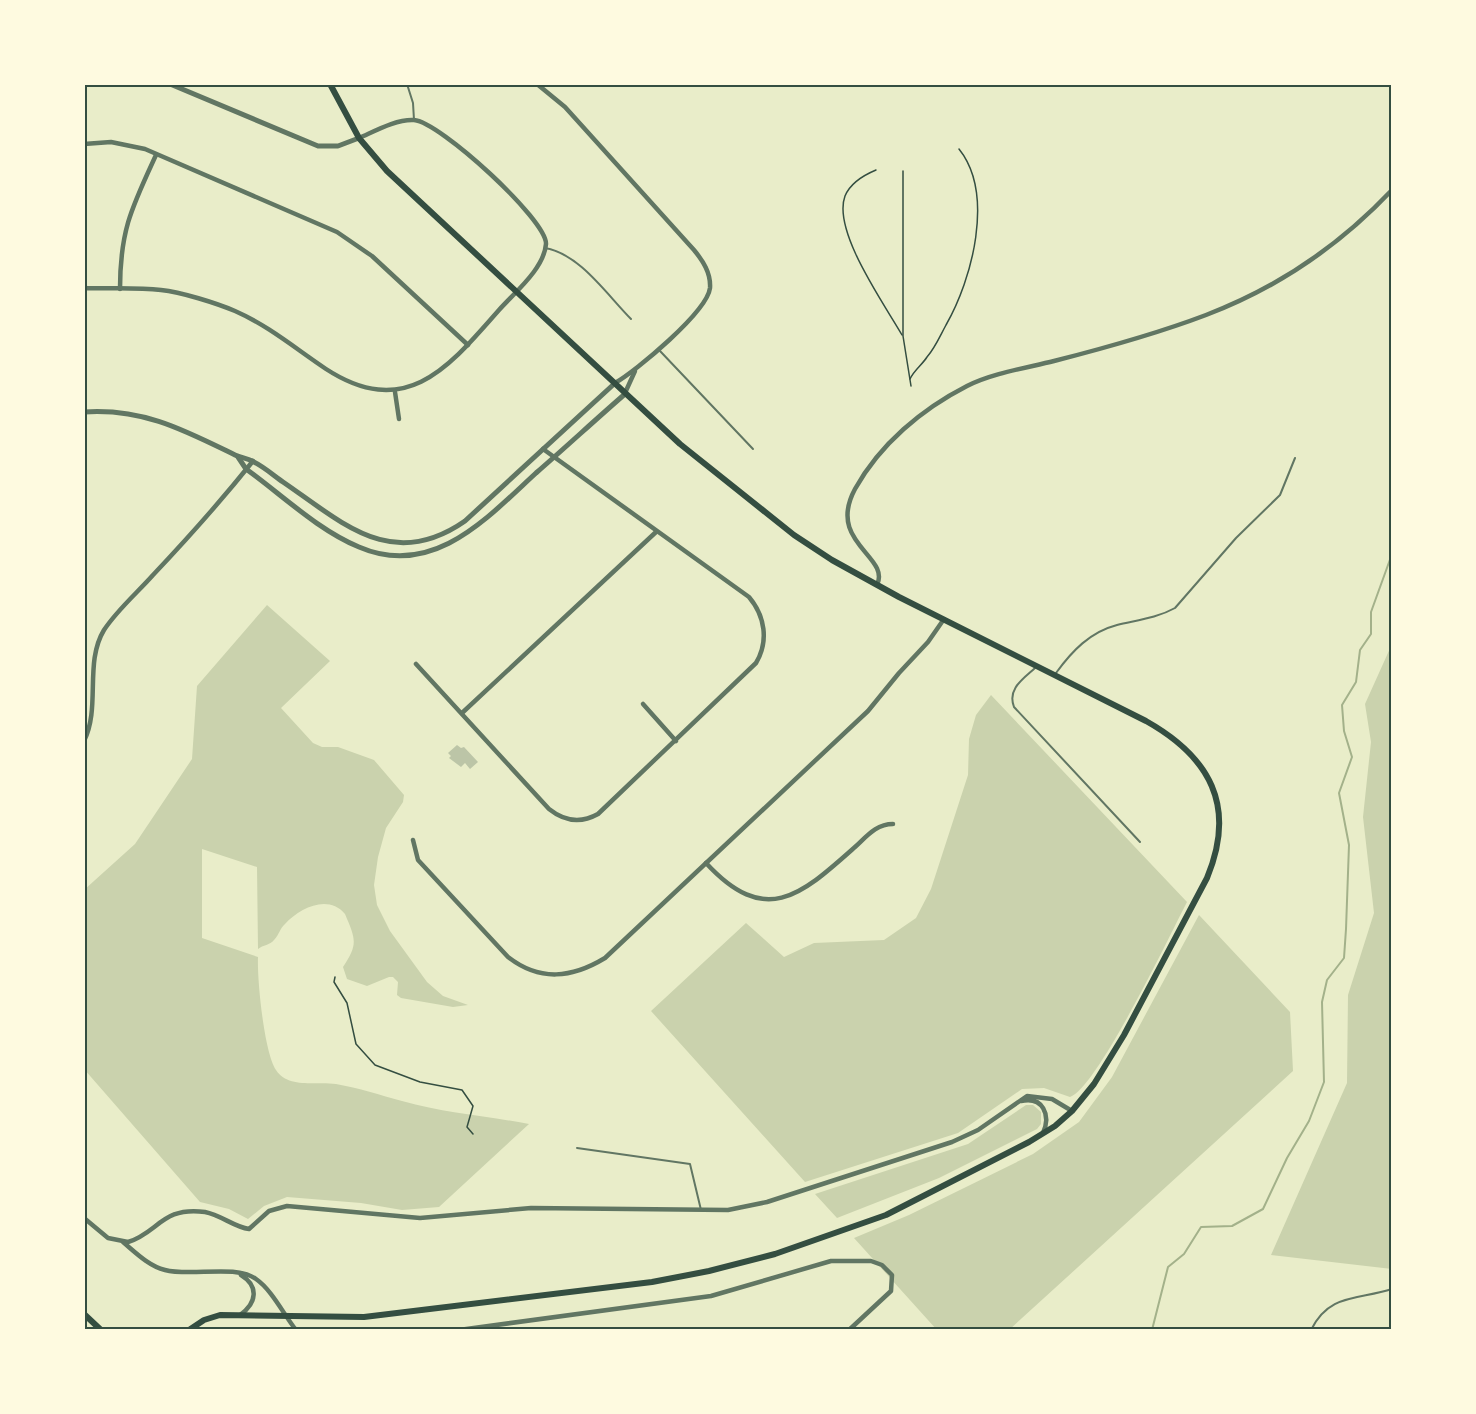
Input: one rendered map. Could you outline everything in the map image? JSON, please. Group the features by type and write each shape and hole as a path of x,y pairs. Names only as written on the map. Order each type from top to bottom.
{"main road":[{"path":"189,1330 211,1317 240,1315 347,1318 390,1315 622,1286 709,1271 815,1242 886,1215 1041,1135 1072,1111 1101,1074 1175,940 1216,857 1220,830 1214,788 1192,754 1154,725 877,585 794,535 742,497 614,384 423,207 359,138 330,84"},
{"path":"84,1314 101,1330"}],"street":[{"path":"84,288 163,290 234,311 279,334 327,370 359,386 395,392 441,370 468,345 539,263 545,248 545,237 540,228 493,178 430,126 414,120 390,125 332,147 318,146 170,84"},
{"path":"84,412 121,413 161,421 195,434 237,456 253,461 357,533 372,539 401,543 428,540 455,528 614,384 635,371 697,313 710,288 706,267 565,107 537,84"},
{"path":"84,144 128,145 337,232 372,256 468,345"},
{"path":"120,289 122,243 131,208 156,155"},
{"path":"877,585 880,577 877,566 854,540 848,528 849,507 856,488 869,466 912,422 976,382 1155,333 1232,304 1324,252 1392,190"},
{"path":"237,456 246,469 347,542 377,552 411,555 442,547 473,530 625,394 635,371"},
{"path":"395,392 399,419"},
{"path":"416,664 549,809 570,820 588,819 598,814 751,670 761,656 764,636 760,612 749,597 543,449"},
{"path":"84,741 90,721 94,664 104,630 216,507 253,461"},
{"path":"462,713 656,532"},
{"path":"413,840 413,850 418,860 508,957 533,972 556,975 581,971 605,958 868,711 898,672 928,642 944,620"},
{"path":"643,704 676,741"},
{"path":"706,863 728,886 739,892 763,898 783,897 808,888 878,827 893,824"},
{"path":"84,1218 108,1238 123,1242 132,1241 157,1222 177,1214 206,1212 249,1229 269,1211 287,1206 420,1218 500,1209 728,1210 752,1206 952,1142 978,1130 1027,1096 1035,1095 1052,1099 1072,1111"},
{"path":"1011,1106 1030,1100 1043,1107 1047,1122 1041,1135"},
{"path":"123,1242 150,1263 165,1270 248,1275 261,1283 296,1330"},
{"path":"459,1330 711,1296 831,1261 864,1260 882,1265 892,1275 891,1291 849,1330"},
{"path":"236,1273 249,1280 255,1294 250,1307 240,1315"}],"lane":[{"path":"407,84 413,103 414,120"},
{"path":"545,248 561,252 576,263 631,319"},
{"path":"658,349 753,448"},
{"path":"1054,675 1073,651 1098,632 1163,615 1175,608 1236,538 1280,495 1296,458"},
{"path":"1037,666 1013,690 1011,701 1014,707 1140,842"},
{"path":"577,1148 690,1164 701,1210"},
{"path":"1311,1330 1328,1306 1348,1298 1392,1289"}],"path":[{"path":"910,379 929,355 948,322 971,264 975,246 976,199 970,168 959,149"},
{"path":"876,170 859,180 847,192 843,208 854,250 873,289 903,336"},
{"path":"903,171 903,336 910,386"},
{"path":"335,977 334,982 346,1003 356,1044 369,1060 384,1070 405,1078 462,1090 473,1106 467,1127 473,1134"}],"green space":[{"path":"267,605 330,661 281,708 313,743 322,747 338,747 374,760 404,795 403,802 386,828 378,857 374,885 377,905 390,931 427,982 443,996 468,1005 453,1007 401,998 397,995 398,982 393,977 367,986 347,979 343,967 353,947 353,936 345,914 331,905 322,904 298,913 283,926 272,942 258,949 257,867 202,849 202,938 258,957 260,998 268,1048 276,1070 288,1080 336,1084 434,1109 529,1124 439,1207 402,1210 361,1203 287,1197 264,1206 248,1219 229,1209 200,1202 84,1069 84,890 135,844 192,759 197,686"},
{"path":"1392,644 1392,1269 1271,1255 1347,1083 1348,995 1374,913 1363,817 1371,742 1365,704"},
{"path":"991,695 1187,902 1150,976 1114,1040 1082,1087 1070,1097 1044,1088 1022,1089 958,1133 805,1182 651,1011 746,923 784,957 814,943 884,940 916,918 931,889 968,775 969,739 976,715"},
{"path":"1199,915 1290,1012 1293,1071 1009,1330 937,1330 854,1238 909,1215 1033,1154 1079,1122 1112,1077"},
{"path":"1026,1105 1033,1105 1041,1112 1041,1124 1037,1129 939,1178 837,1218 815,1194 968,1144"}],"building":[{"path":"457,745 464,747 478,762 470,769 465,763 461,767 449,758 451,756 448,753"}],"waterway":[{"path":"1152,1330 1168,1267 1184,1254 1201,1227 1232,1226 1263,1209 1287,1158 1309,1121 1324,1082 1322,1002 1327,980 1344,958 1346,929 1349,845 1339,793 1352,757 1344,731 1342,705 1356,682 1360,650 1371,634 1371,612 1392,554"}]}
